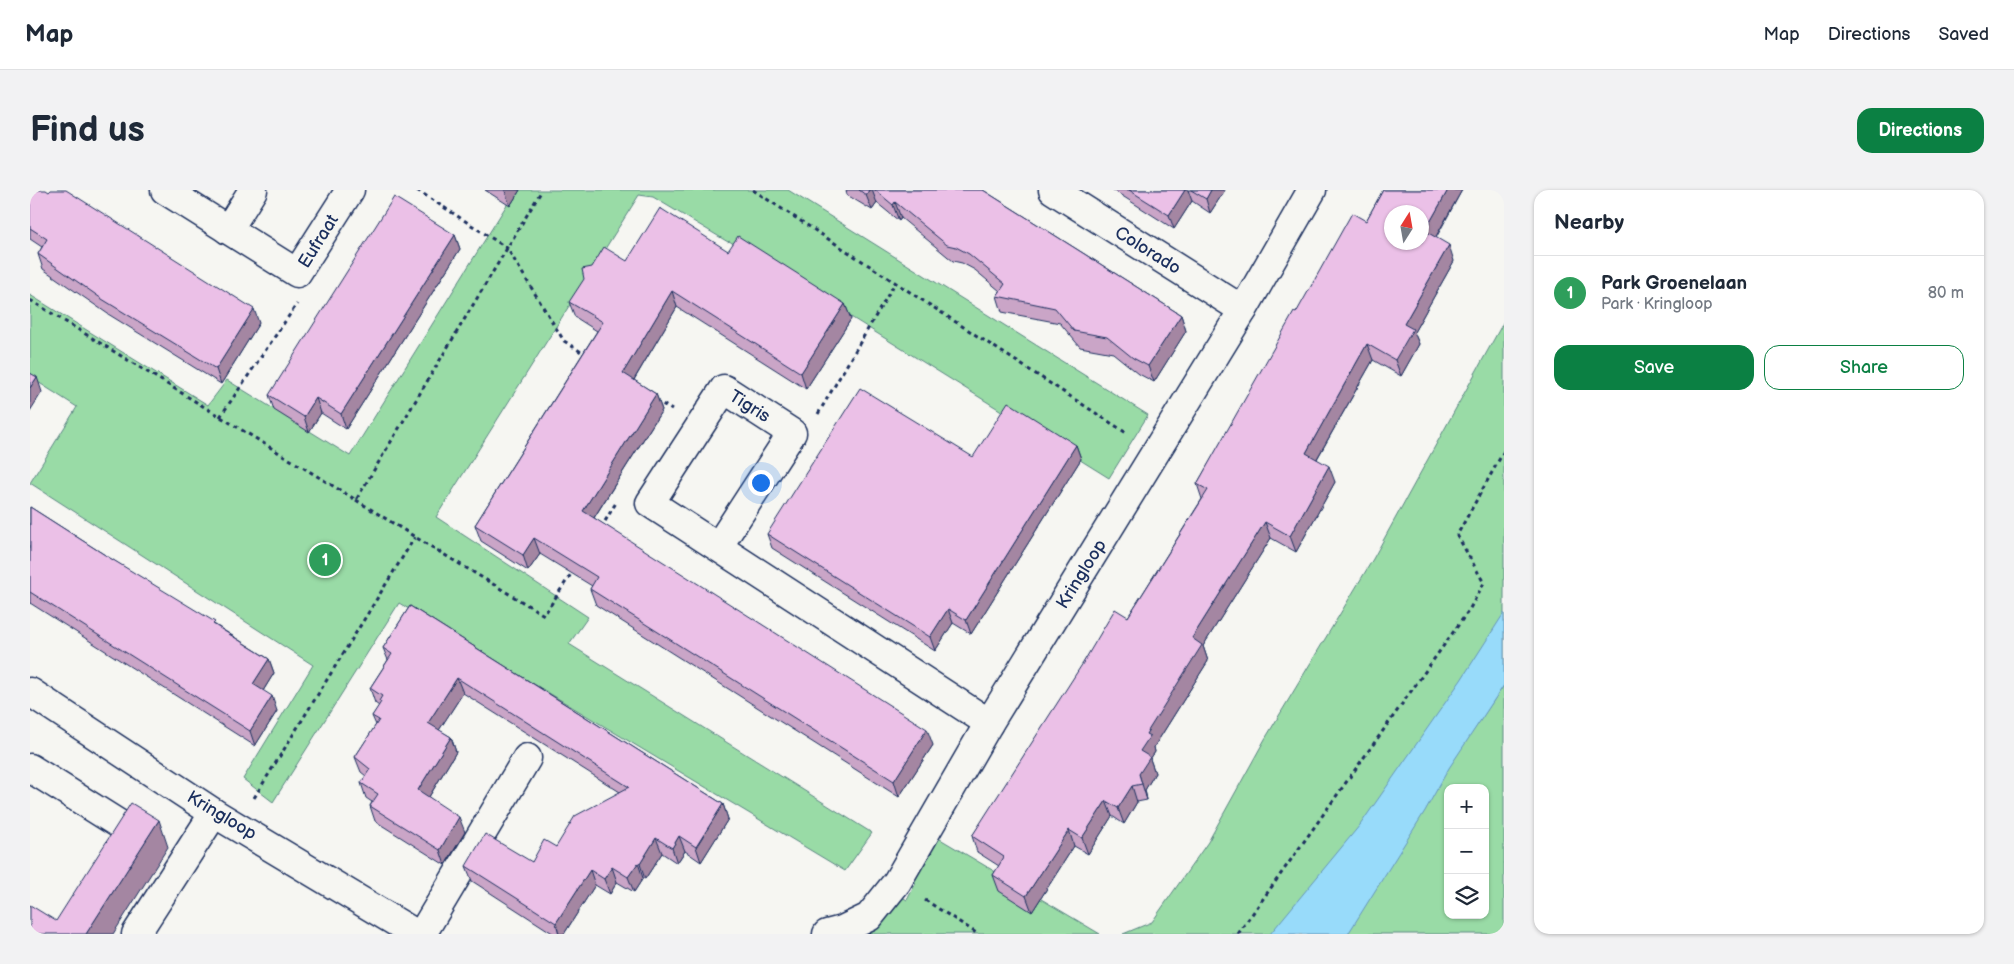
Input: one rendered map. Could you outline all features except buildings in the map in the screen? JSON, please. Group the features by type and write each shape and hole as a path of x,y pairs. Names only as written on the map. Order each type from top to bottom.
{"street":[{"name":"Eufraat","path":"165,190 297,273 350,190"},
{"path":"228,230 253,190"},
{"name":"Colorado","path":"1053,190 1243,310"},
{"name":"Kringloop","path":"827,934 842,930 869,917 897,882 989,723 1243,310 1312,190"},
{"name":"Tigris","path":"792,433 724,389 650,503 989,723"},
{"path":"718,547 792,433"},
{"name":"Kringloop","path":"30,692 226,819 416,934"},
{"path":"422,934 527,758"},
{"path":"30,768 119,824"},
{"path":"136,934 226,819"}],"path":[{"path":"416,190 507,248 564,341 588,356"},
{"path":"356,500 542,190"},
{"path":"753,190 1155,453"},
{"path":"220,417 299,301 297,273"},
{"path":"792,433 813,422 895,283"},
{"path":"30,300 544,615 576,566"},
{"path":"651,397 699,428"},
{"path":"1238,934 1469,610 1484,583 1457,535 1504,451"},
{"path":"597,534 618,501"},
{"path":"226,819 415,537"},
{"path":"897,882 978,934"}],"green space":[{"path":"516,190 788,190 1148,415 1109,478 729,241 653,197 639,195 436,517 588,617 569,644 872,833 845,871 399,603 273,802 243,779 313,665 30,483 77,407 30,377 30,295 208,405 227,380 350,456"},
{"path":"1504,321 1504,682 1473,731 1504,685 1504,934 1123,934 1152,922 1208,842 1265,739 1373,559"},
{"path":"935,836 1100,934 854,934 899,895 907,900 916,883 909,878"}],"water":[{"path":"1504,613 1504,685 1449,768 1425,811 1348,934 1270,934 1360,825 1461,680"}],"place":[{"name":"Park Groenelaan","path":"325,560"}]}
